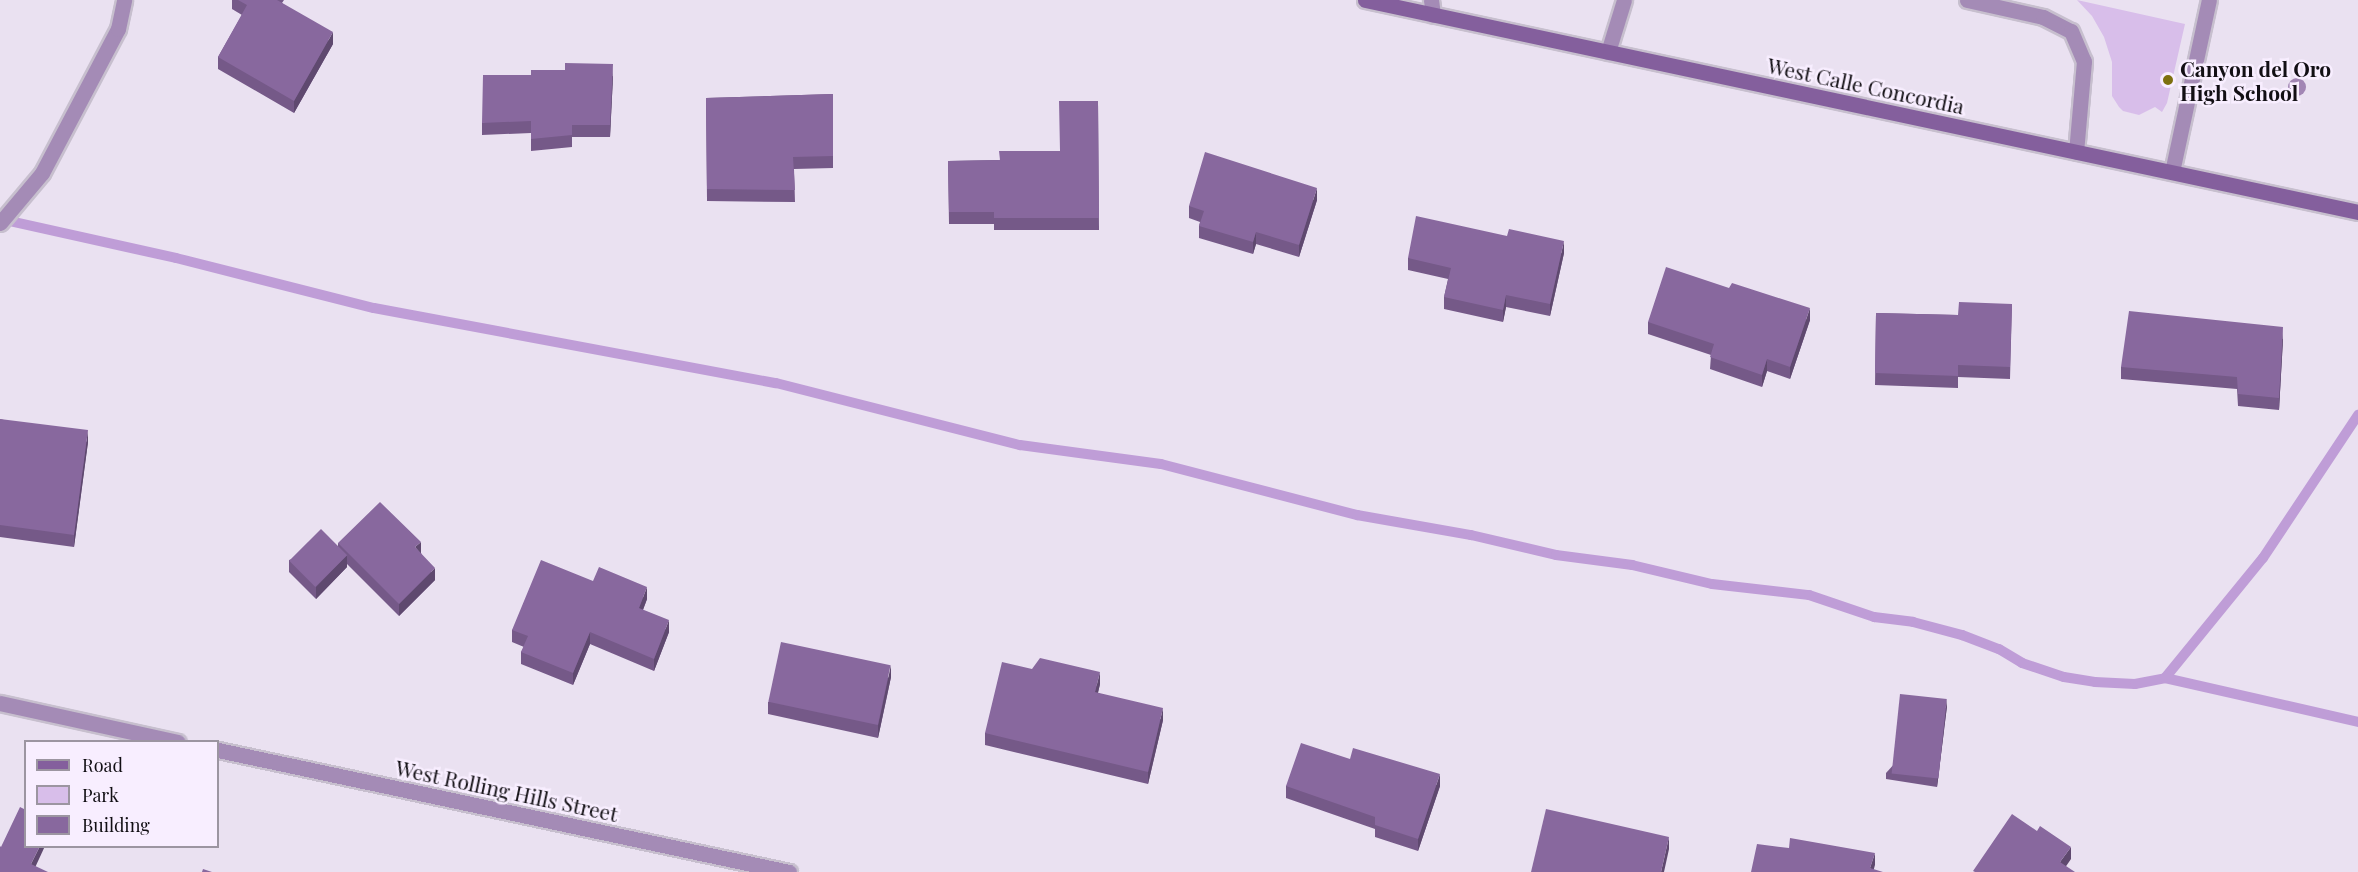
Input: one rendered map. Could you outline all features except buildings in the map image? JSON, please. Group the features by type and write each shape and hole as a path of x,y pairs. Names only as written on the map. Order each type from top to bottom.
{"street":[{"path":"0,223 42,172 118,30 124,0"},
{"name":"West Calle Concordia","path":"1365,0 1432,7 1608,52 2358,212"},
{"path":"1608,52 1624,0"},
{"path":"1967,0 2043,17 2071,31 2084,61 2076,152"},
{"path":"2172,172 2209,0"},
{"path":"0,703 173,740"},
{"name":"West Rolling Hills Street","path":"219,750 789,872"}],"green space":[{"path":"2077,0 2185,24 2167,103 2162,112 2155,107 2139,115 2123,111 2119,107 2112,96 2112,62 2104,37 2092,16"}],"waterway":[{"path":"0,219 176,258 374,308 776,383 1020,445 1161,464 1357,515 1471,535 1556,555 1632,565 1712,584 1809,595 1874,617 1913,622 1962,635 1999,649 2022,663 2064,677 2095,682 2135,684 2165,678 2263,558 2358,415"},
{"path":"2165,678 2358,722"}],"place":[{"name":"Canyon del Oro High School","path":"2168,80"}]}
